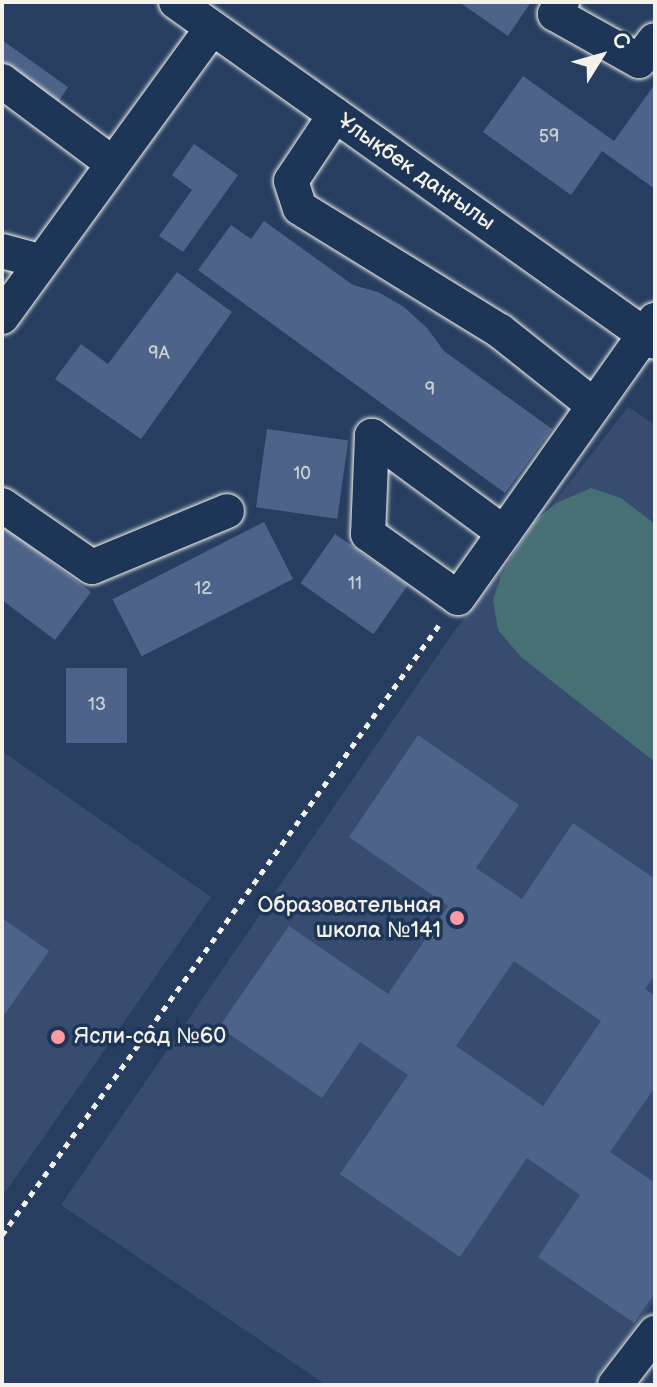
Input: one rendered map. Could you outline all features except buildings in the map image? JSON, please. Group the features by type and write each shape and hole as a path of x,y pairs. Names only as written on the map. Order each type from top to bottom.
{"street":[{"name":"Ұлықбек даңғылы","path":"176,2 651,332"},
{"path":"562,2 555,14 639,61 655,40"},
{"path":"2,317 212,28"},
{"path":"2,81 112,163"},
{"path":"335,115 291,181 300,208 500,331 593,405"},
{"path":"2,251 40,261"},
{"path":"504,533 372,436 368,534 458,598 504,533 593,405 651,332"},
{"path":"2,505 92,567 227,511"},
{"path":"615,1385 655,1333"}],"path":[{"path":"2,1235 458,598"}],"shaded area":[{"name":"Образовательная школа №141","path":"628,407 655,425 655,1301 590,1385 326,1385 61,1205 455,630"},
{"name":"Ясли-сад №60","path":"2,751 211,897 2,1197"}],"green space":[{"path":"591,488 621,498 655,524 655,762 521,657 498,630 493,600 501,576 534,522 556,503"}],"place":[{"name":"Образовательная школа №141","path":"457,918"},
{"name":"Ясли-сад №60","path":"58,1037"}]}
